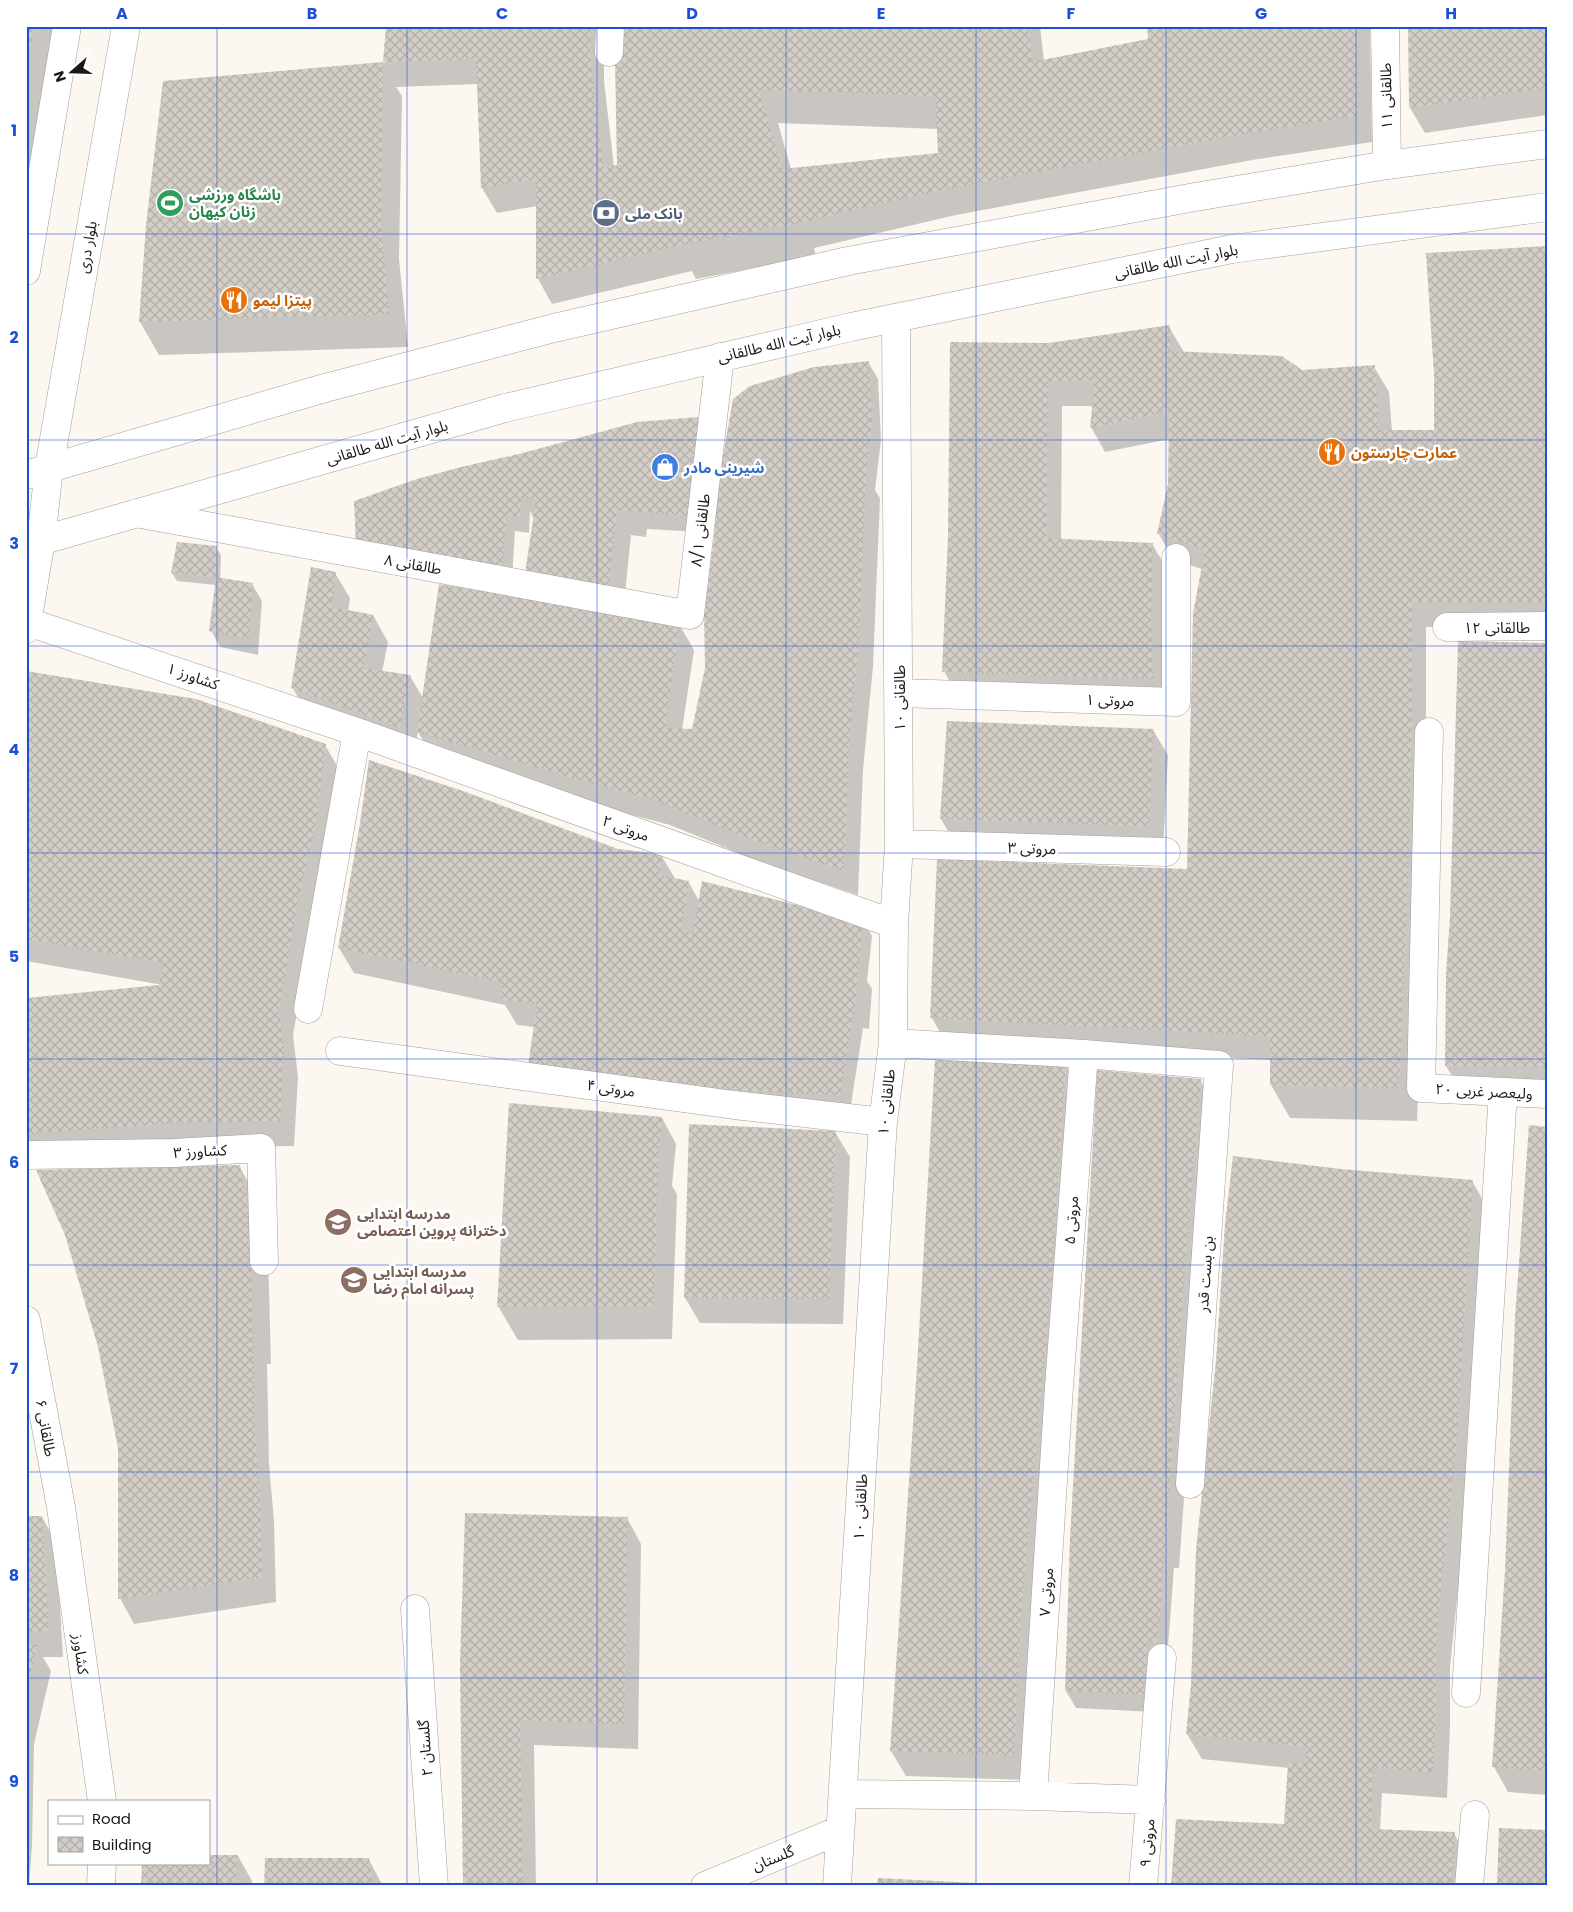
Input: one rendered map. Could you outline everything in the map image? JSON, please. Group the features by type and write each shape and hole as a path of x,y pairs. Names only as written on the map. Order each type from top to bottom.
{"street":[{"path":"26,272 67,26"},
{"name":"بلوار دری","path":"27,625 38,472 126,26"},
{"name":"طالقانی ۱۱","path":"1385,26 1387,165"},
{"path":"38,472 325,388 535,333 820,268 1195,198 1387,165 1547,144"},
{"name":"بلوار آیت الله طالقانی","path":"34,543 505,408 720,356 896,318 1232,250 1547,207"},
{"name":"طالقانی ۱۰","path":"838,1886 883,1122 893,1043 894,924 899,844 896,318"},
{"name":"طالقانی ۸/۱","path":"690,615 720,356"},
{"name":"طالقانی ۸","path":"136,513 690,615"},
{"name":"مروتی ۱","path":"899,693 1176,702 1176,558"},
{"name":"کشاورز ۱","path":"27,625 357,732"},
{"name":"طالقانی ۱۲","path":"1447,627 1547,626"},
{"path":"308,1009 357,732"},
{"name":"مروتی ۲","path":"357,732 894,924"},
{"name":"ولیعصر غربی ۲۰","path":"1429,732 1421,1088 1547,1094"},
{"name":"مروتی ۳","path":"899,844 1166,852"},
{"path":"893,1043 1084,1054"},
{"name":"مروتی ۴","path":"340,1051 734,1105 883,1122"},
{"name":"بن بست قدر","path":"1084,1054 1219,1065 1190,1484"},
{"name":"مروتی ۵","path":"1059,1387 1084,1054"},
{"path":"1466,1693 1503,1092"},
{"name":"کشاورز ۳","path":"26,1155 174,1153 261,1148 264,1261"},
{"name":"طالقانی ۶","path":"26,1320 61,1507"},
{"name":"مروتی ۷","path":"1033,1796 1059,1387"},
{"name":"کشاورز","path":"61,1507 102,1800"},
{"name":"گلستان ۲","path":"415,1609 434,1886"},
{"name":"مروتی ۹","path":"1143,1886 1162,1658"},
{"path":"843,1794 1033,1796 1151,1800"},
{"path":"1469,1886 1475,1815"},
{"name":"گلستان","path":"705,1886 840,1830"},
{"path":"101,1886 102,1864"}],"building":[{"path":"26,26 35,26 27,60 26,60"},
{"path":"386,26 590,26 590,55 603,168 617,165 615,62 620,26 1029,26 1032,62 1148,39 1147,26 1357,26 1358,116 1243,134 941,190 798,223 676,246 536,279 536,180 555,176 481,188 476,59 383,62","holes":["759,90 935,96 938,153 782,169"]},
{"path":"1408,26 1547,26 1547,88 1409,108"},
{"path":"383,62 381,225 389,314 139,322 146,225 163,81"},
{"path":"1547,246 1547,602 1412,602 1409,853 1399,1088 1270,1085 1270,1036 930,1018 937,859 1187,869 1193,613 1205,550 1157,534 1168,484 1169,411 1090,428 1095,380 1048,381 1046,538 1153,543 1151,618 1153,679 942,672 948,536 950,342 1049,343 1170,325 1170,351 1282,356 1302,370 1375,365 1379,430 1434,430 1434,375 1426,253"},
{"path":"869,361 872,422 866,472 859,639 849,744 844,871 755,841 654,800 417,732 439,584 680,623 665,728 692,729 705,668 704,614 714,539 718,484 733,399 750,386 814,367"},
{"path":"698,417 692,516 617,510 608,592 524,580 536,500 521,498 520,517 506,515 502,576 356,548 354,501 417,479 637,422"},
{"path":"177,542 217,546 216,577 171,573"},
{"path":"311,567 336,572 332,607 374,615 363,668 411,675 400,728 291,688"},
{"path":"216,577 253,583 249,639 209,631"},
{"path":"1458,641 1547,643 1547,1067 1445,1066 1446,975 1450,916"},
{"path":"26,671 196,699 326,744 317,818 299,895 279,1009 284,1051 280,1121 174,1123 26,1134 26,998 159,985 163,963 26,939"},
{"path":"947,721 1154,729 1149,826 940,819"},
{"path":"369,760 463,791 618,849 662,854 659,875 689,881 681,930 693,932 702,881 817,910 863,918 855,1004 840,1095 688,1089 592,1071 528,1066 537,1004 501,1000 502,982 338,948"},
{"path":"935,1058 1066,1063 1051,1285 1020,1625 1014,1755 890,1751 917,1367"},
{"path":"1097,1070 1201,1079 1185,1265 1158,1643 1147,1642 1144,1695 1065,1691 1070,1538"},
{"path":"509,1103 662,1117 658,1159 654,1306 497,1307"},
{"path":"689,1124 836,1131 829,1299 684,1298"},
{"path":"1529,1125 1547,1127 1547,1771 1492,1767 1505,1570 1515,1317"},
{"path":"1233,1156 1341,1169 1473,1180 1456,1449 1436,1641 1433,1773 1373,1767 1371,1829 1455,1832 1452,1886 1171,1886 1176,1819 1284,1824 1288,1763 1305,1763 1307,1747 1186,1734 1191,1684 1196,1550 1216,1360 1225,1224"},
{"path":"240,1165 250,1219 255,1438 260,1495 262,1577 118,1599 118,1448 98,1347 65,1235 36,1170"},
{"path":"465,1513 628,1517 624,1724 520,1720 523,1886 463,1886 460,1664"},
{"path":"26,1516 42,1516 49,1631 26,1632"},
{"path":"26,1645 37,1645 27,1688 26,1688"},
{"path":"1499,1828 1547,1830 1547,1886 1497,1886"},
{"path":"210,1855 238,1855 235,1886 141,1886 142,1864 210,1864"},
{"path":"265,1858 369,1858 373,1886 264,1886"},
{"path":"878,1878 996,1884 996,1886 877,1886"}],"place":[{"name":"باشگاه ورزشی زنان کیهان","path":"170,203"},
{"name":"بانک ملی","path":"606,213"},
{"name":"پیتزا لیمو","path":"234,300"},
{"name":"عمارت چارستون","path":"1332,452"},
{"name":"شیرینی مادر","path":"665,467"},
{"name":"مدرسه ابتدایی دخترانه پروین اعتصامی","path":"338,1222"},
{"name":"مدرسه ابتدایی پسرانه امام رضا","path":"354,1280"}]}
